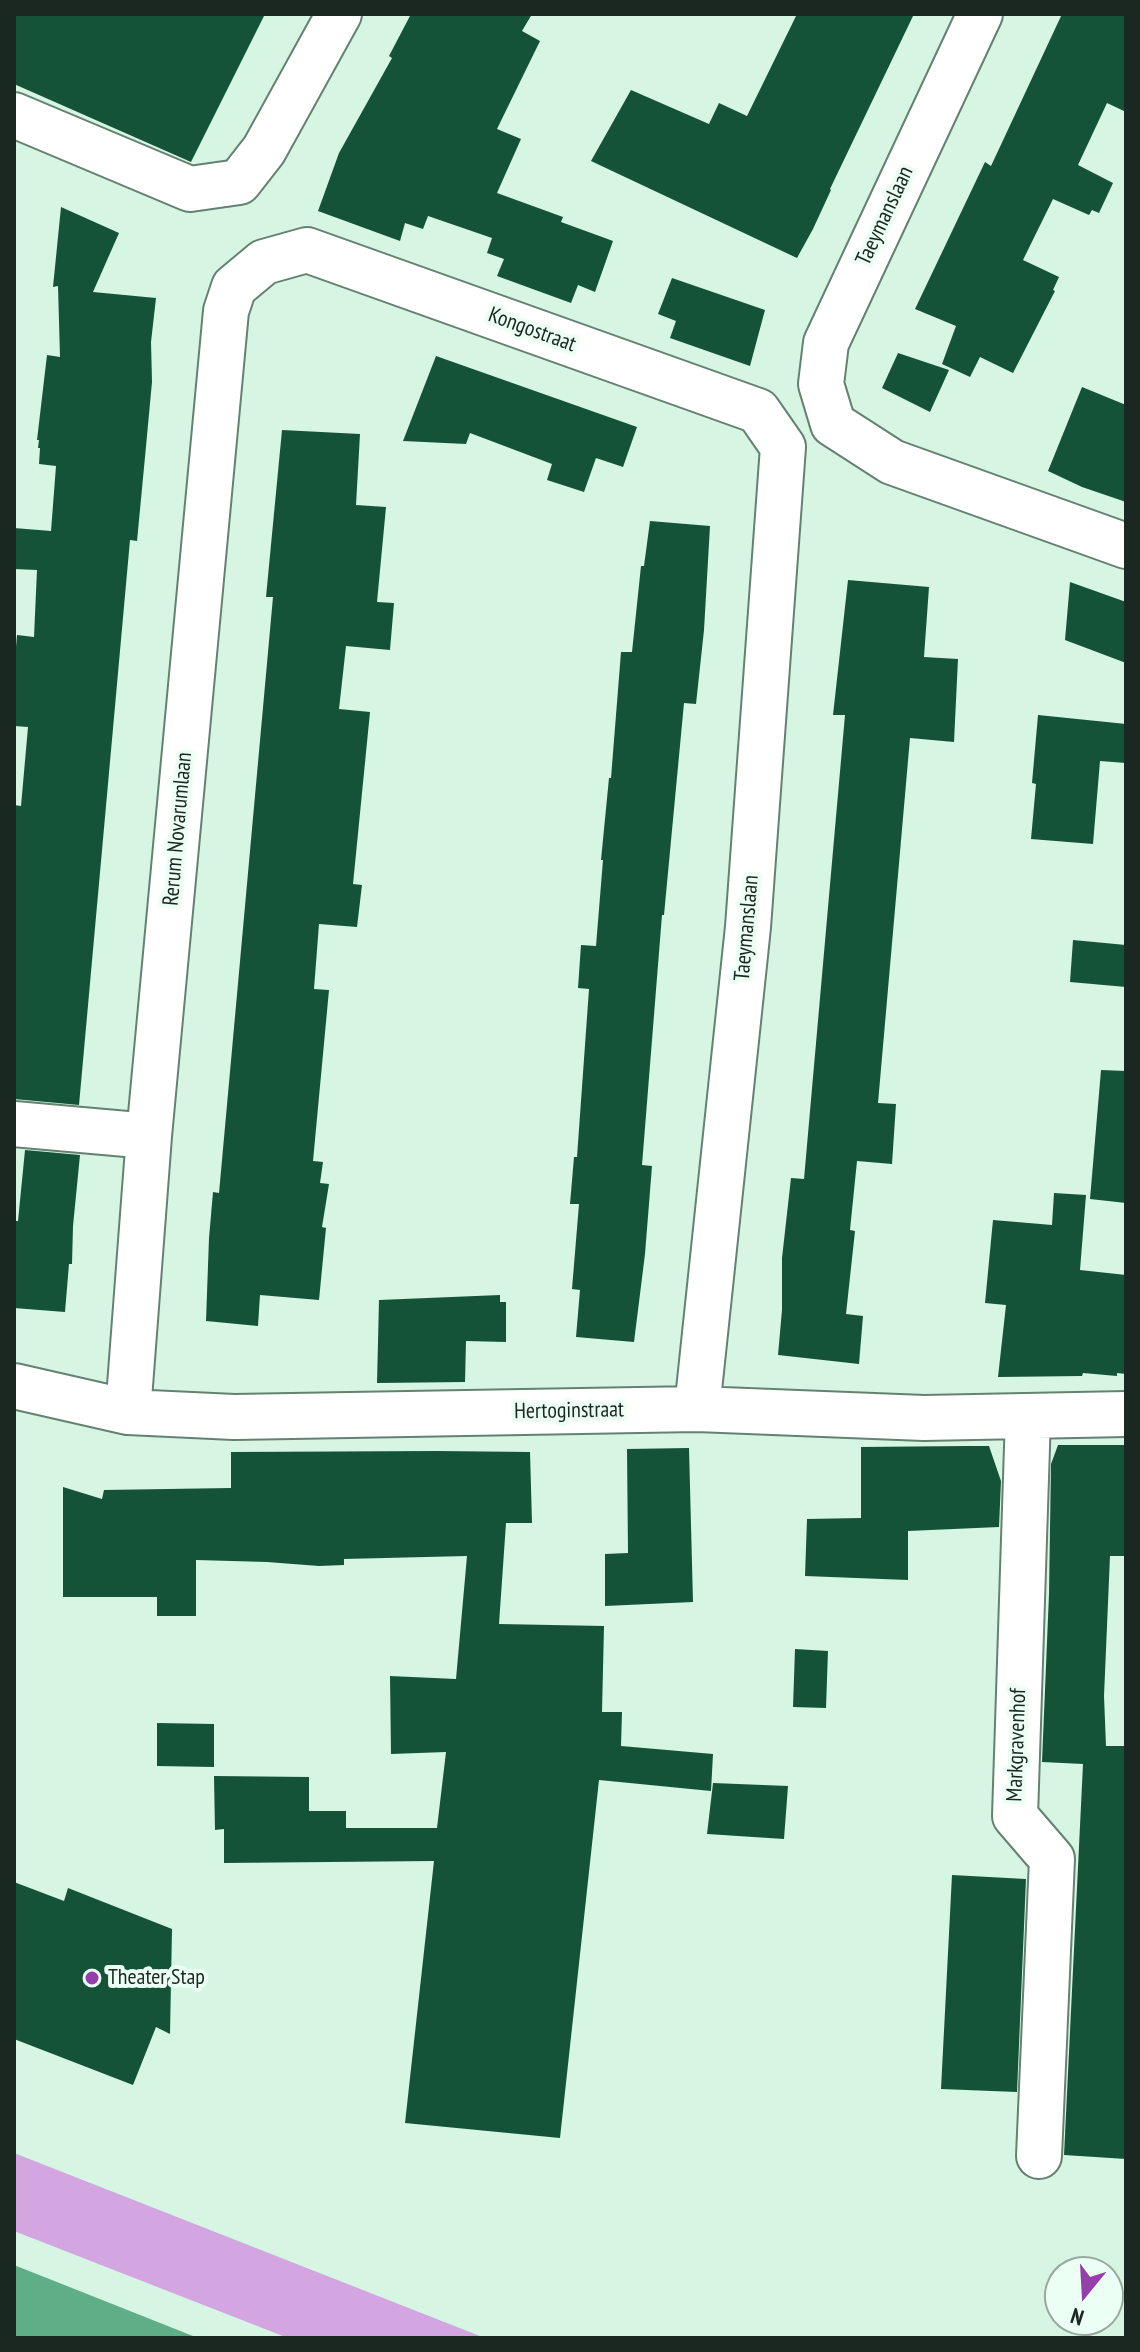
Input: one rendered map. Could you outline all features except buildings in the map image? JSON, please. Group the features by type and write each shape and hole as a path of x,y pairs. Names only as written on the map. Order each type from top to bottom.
{"street":[{"path":"14,115 190,189 239,182 264,150 339,14"},
{"name":"Taeymanslaan","path":"980,14 826,343 821,384 833,424 892,462 1126,546"},
{"name":"Kongostraat","path":"264,262 307,250 728,400 758,411 783,447"},
{"name":"Rerum Novarumlaan","path":"128,1412 149,1136 226,311 234,287 264,262"},
{"name":"Taeymanslaan","path":"697,1409 748,927 783,447"},
{"path":"14,1124 149,1136"},
{"name":"Hertoginstraat","path":"14,1386 128,1412 234,1417 697,1409 924,1418 1126,1414"},
{"name":"Markgravenhof","path":"1028,1416 1015,1816 1052,1859 1039,2156"}],"shaded area":[{"path":"14,2153 485,2338 288,2338 14,2231"},
{"path":"14,2265 198,2338 14,2338"}],"place":[{"name":"Theater Stap","path":"92,1978"}]}
